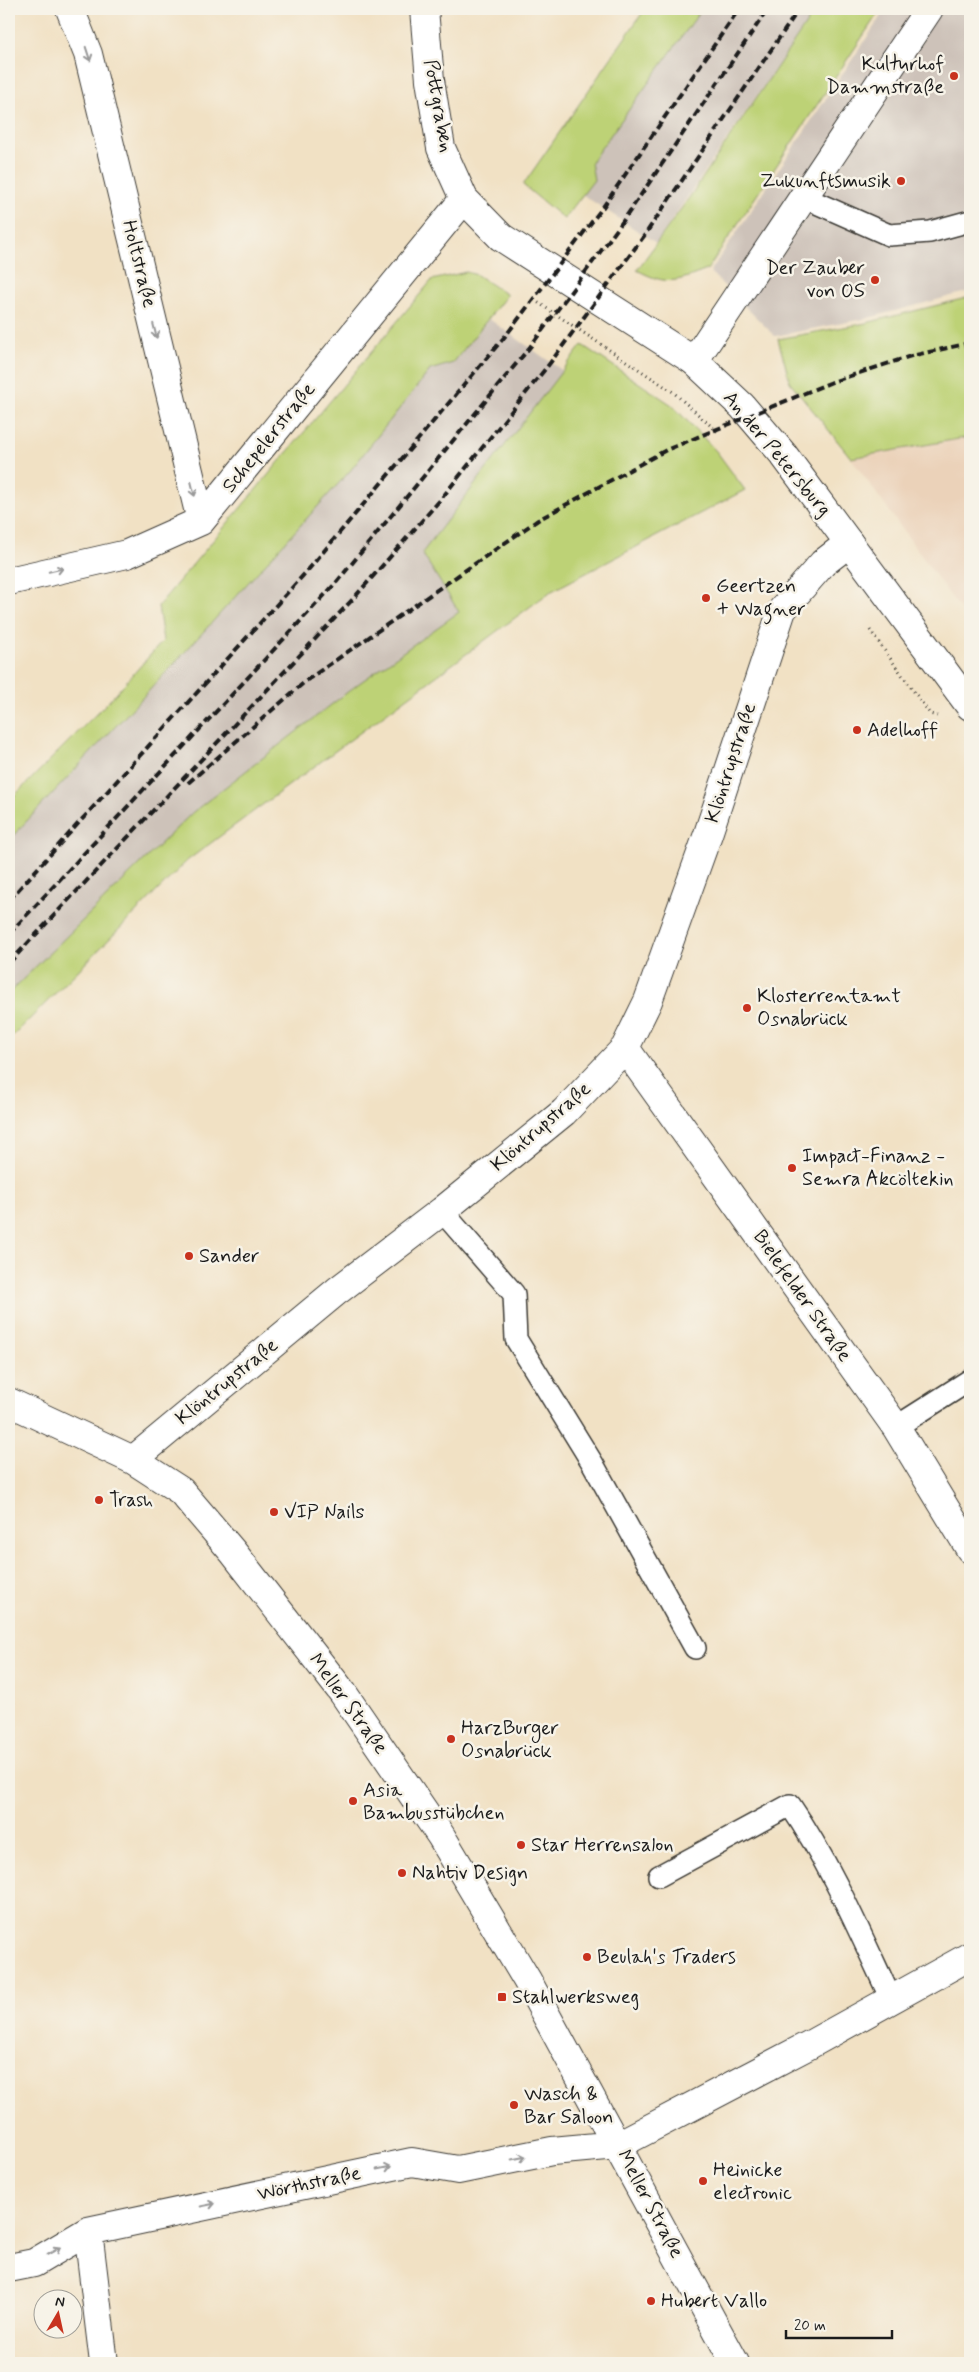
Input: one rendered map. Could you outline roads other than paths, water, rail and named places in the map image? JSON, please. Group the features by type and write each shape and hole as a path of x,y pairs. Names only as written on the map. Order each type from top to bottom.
{"street":[{"name":"Holtstraße","path":"70,9 88,54 201,521"},
{"name":"Pottgraben","path":"424,9 430,80 441,148 464,199"},
{"path":"694,361 929,9"},
{"name":"Schepelerstraße","path":"9,581 127,554 201,521 464,199"},
{"name":"An der Petersburg","path":"464,199 501,237 694,361 742,406 783,454 970,706"},
{"name":"Klöntrupstraße","path":"133,1460 337,1291 442,1211 564,1112 626,1048 648,1001 702,850 782,610 822,563 849,543"},
{"name":"Bielefelder Straße","path":"626,1048 896,1427 970,1549"},
{"name":"Meller Straße","path":"9,1402 133,1460 181,1491 233,1552 343,1693 442,1836 527,1980 735,2363"},
{"path":"618,2145 811,2044 970,1956"},
{"name":"Wörthstraße","path":"9,2268 34,2263 88,2231 412,2162 458,2170 552,2151 618,2145"},
{"path":"88,2231 104,2363"}],"lane":[{"path":"804,196 888,235 930,232 970,221"},
{"path":"442,1211 514,1294 516,1340 593,1464 695,1648"},
{"path":"896,1427 970,1380"},
{"path":"659,1876 790,1805 803,1824 845,1903 892,1998"}],"railway":[{"path":"9,900 308,570 507,334 603,207 739,9"},
{"path":"9,934 335,584 530,347 623,221 768,9"},
{"path":"9,963 353,599 441,499 550,363 644,236 799,9"},
{"path":"188,783 307,680 538,520 666,450 832,382 911,356 970,343"}],"place":[{"name":"Kulturhof Dammstraße","path":"954,76"},
{"name":"Zukunftsmusik","path":"901,181"},
{"name":"Der Zauber von OS","path":"875,280"},
{"name":"Geertzen + Wagner","path":"706,598"},
{"name":"Adelhoff","path":"857,730"},
{"name":"Klosterrentamt Osnabrück","path":"747,1008"},
{"name":"Impact-Finanz - Semra Akcöltekin","path":"792,1168"},
{"name":"Sander","path":"189,1256"},
{"name":"Trash","path":"99,1500"},
{"name":"VIP Nails","path":"274,1512"},
{"name":"HarzBurger Osnabrück","path":"451,1739"},
{"name":"Asia Bambusstübchen","path":"353,1801"},
{"name":"Star Herrensalon","path":"521,1845"},
{"name":"Nahtiv Design","path":"402,1873"},
{"name":"Beulah's Traders","path":"587,1957"},
{"name":"Stahlwerksweg","path":"502,1997"},
{"name":"Wasch & Bar Saloon","path":"514,2105"},
{"name":"Heinicke electronic","path":"703,2181"},
{"name":"Hubert Vallo","path":"651,2301"}]}
